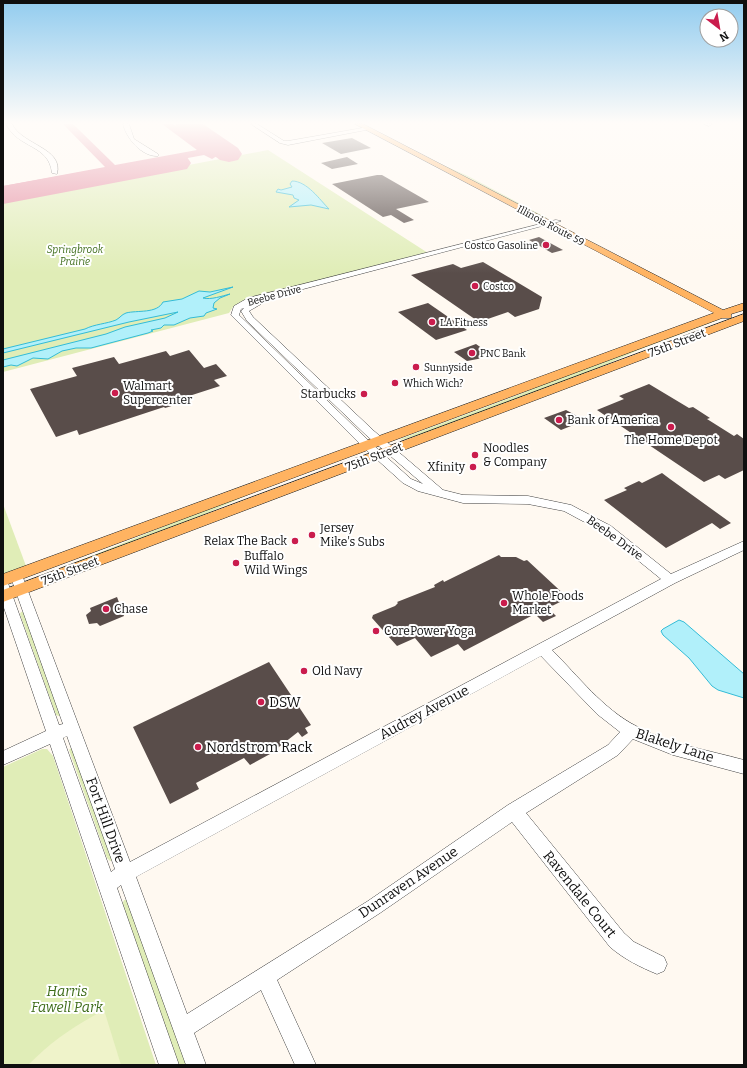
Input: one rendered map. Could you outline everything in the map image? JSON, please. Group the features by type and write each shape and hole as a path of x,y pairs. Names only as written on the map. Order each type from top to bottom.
{"main road":[{"name":"Illinois Route 59","path":"460,174 722,314 741,315"},
{"name":"Illinois Route 59","path":"556,224 741,315"},
{"path":"698,301 706,311 707,325 744,329"},
{"name":"75th Street","path":"9,587 384,453 707,325 722,314"},
{"name":"75th Street","path":"9,587 373,443 707,325 741,315"}],"street":[{"name":"Beebe Drive","path":"373,443 245,314 246,309 256,304 556,224"},
{"name":"Beebe Drive","path":"556,224 251,300 237,308 235,313 238,319 384,453 407,481 422,488 463,498 528,500 567,508 607,529 670,580"},
{"name":"Audrey Avenue","path":"106,884 670,580 744,545"},
{"name":"Fort Hill Drive","path":"9,587 71,727 196,1065"},
{"name":"Fort Hill Drive","path":"9,587 54,734 169,1065"},
{"name":"Blakely Lane","path":"542,649 602,710 630,731 660,743 744,767"},
{"path":"3,758 71,727"},
{"name":"Dunraven Avenue","path":"182,1029 374,907 514,811 613,750 630,731"},
{"name":"Ravendale Court","path":"514,811 617,940 627,949 657,964"},
{"path":"265,977 306,1065"}],"green space":[{"name":"Springbrook Prairie","path":"142,174 305,174 428,253 244,301 233,307 229,313 3,372 3,200"},
{"path":"458,174 468,176 547,218 545,219"},
{"path":"717,319 718,320 641,349 569,381 437,430 401,440 400,439 518,395 560,377"},
{"path":"359,453 259,490 160,534 50,573 199,512"},
{"path":"3,504 26,566 3,575"},
{"path":"21,612 24,612 60,715 59,716 56,715 20,614"},
{"path":"73,746 113,860 110,861 107,858 69,750"},
{"name":"Harris Fawell Park","path":"42,749 47,749 53,756 156,1065 3,1065 3,767"},
{"path":"124,900 127,900 188,1065 179,1065 122,905"},
{"path":"104,1010 121,1065 28,1065 64,1034"}],"water":[{"path":"292,181 308,187 329,209 311,205 289,207 299,200 294,198 293,195 276,192 278,189 281,190 292,187 290,184"},
{"path":"233,287 203,298 213,298 230,294 220,298 214,303 213,308 217,309 206,313 204,316 190,318 174,325 164,325 161,328 151,330 153,331 148,333 91,348 76,348 62,351 48,359 33,358 17,366 11,365 3,367 3,360 106,334 125,327 165,318 178,312 129,322 3,353 3,349 116,320 126,313 152,310 160,306 163,302 182,299 199,291 210,292"},
{"path":"679,620 684,622 744,674 744,698 718,690 712,686 689,658 663,635 661,631 663,629"}],"building":[{"path":"382,175 429,202 396,209 414,220 404,223 391,215 383,217 332,184"},
{"name":"Costco Gasoline","path":"539,237 563,250 552,253 529,240"},
{"name":"Costco","path":"483,262 542,297 539,309 515,317 508,312 479,322 411,275 453,264 461,268"},
{"name":"LA Fitness","path":"428,303 467,330 436,340 398,312"},
{"name":"PNC Bank","path":"476,344 490,354 481,357 483,358 467,361 454,352"},
{"name":"Walmart Supercenter","path":"189,350 204,368 216,364 227,376 214,380 220,386 186,397 189,400 178,404 164,407 79,435 77,430 56,437 30,389 77,376 72,368 114,357 119,364 166,351 170,356"},
{"name":"The Home Depot","path":"649,384 689,408 693,407 710,418 707,419 734,436 737,434 744,439 744,470 725,479 719,475 704,482 597,410 624,399 619,396"},
{"name":"Bank of America","path":"566,410 577,416 571,420 576,424 561,430 544,418"},
{"path":"662,473 731,523 720,529 712,523 666,548 604,500 627,490 624,488 639,481 642,483"},
{"path":"499,555 501,557 516,557 524,561 527,560 568,598 548,608 556,616 543,622 535,614 464,651 458,644 431,657 415,638 397,646 372,618 373,615 395,606 398,603 397,602 435,587 434,585 443,580 444,582"},
{"name":"Chase","path":"117,597 124,616 100,626 97,623 89,624 86,615 91,611 90,608"},
{"name":"Nordstrom Rack","path":"269,662 311,725 305,728 308,733 302,737 298,732 270,754 250,765 244,758 196,783 199,789 170,804 133,727"}],"taxiway":[{"path":"3,189 86,174"}],"runway":[{"path":"3,195 118,174"}],"place":[{"name":"Costco Gasoline","path":"546,245"},
{"name":"Costco","path":"475,286"},
{"name":"LA Fitness","path":"432,322"},
{"name":"PNC Bank","path":"472,353"},
{"name":"Sunnyside","path":"416,367"},
{"name":"Which Wich?","path":"395,383"},
{"name":"Walmart Supercenter","path":"115,393"},
{"name":"Starbucks","path":"364,394"},
{"name":"Bank of America","path":"559,420"},
{"name":"The Home Depot","path":"671,427"},
{"name":"Noodles & Company","path":"475,455"},
{"name":"Xfinity","path":"473,467"},
{"name":"Jersey Mike's Subs","path":"312,535"},
{"name":"Relax The Back","path":"295,541"},
{"name":"Buffalo Wild Wings","path":"236,563"},
{"name":"Whole Foods Market","path":"504,603"},
{"name":"Chase","path":"106,609"},
{"name":"CorePower Yoga","path":"376,631"},
{"name":"Old Navy","path":"304,671"},
{"name":"DSW","path":"261,702"},
{"name":"Nordstrom Rack","path":"198,747"}]}
